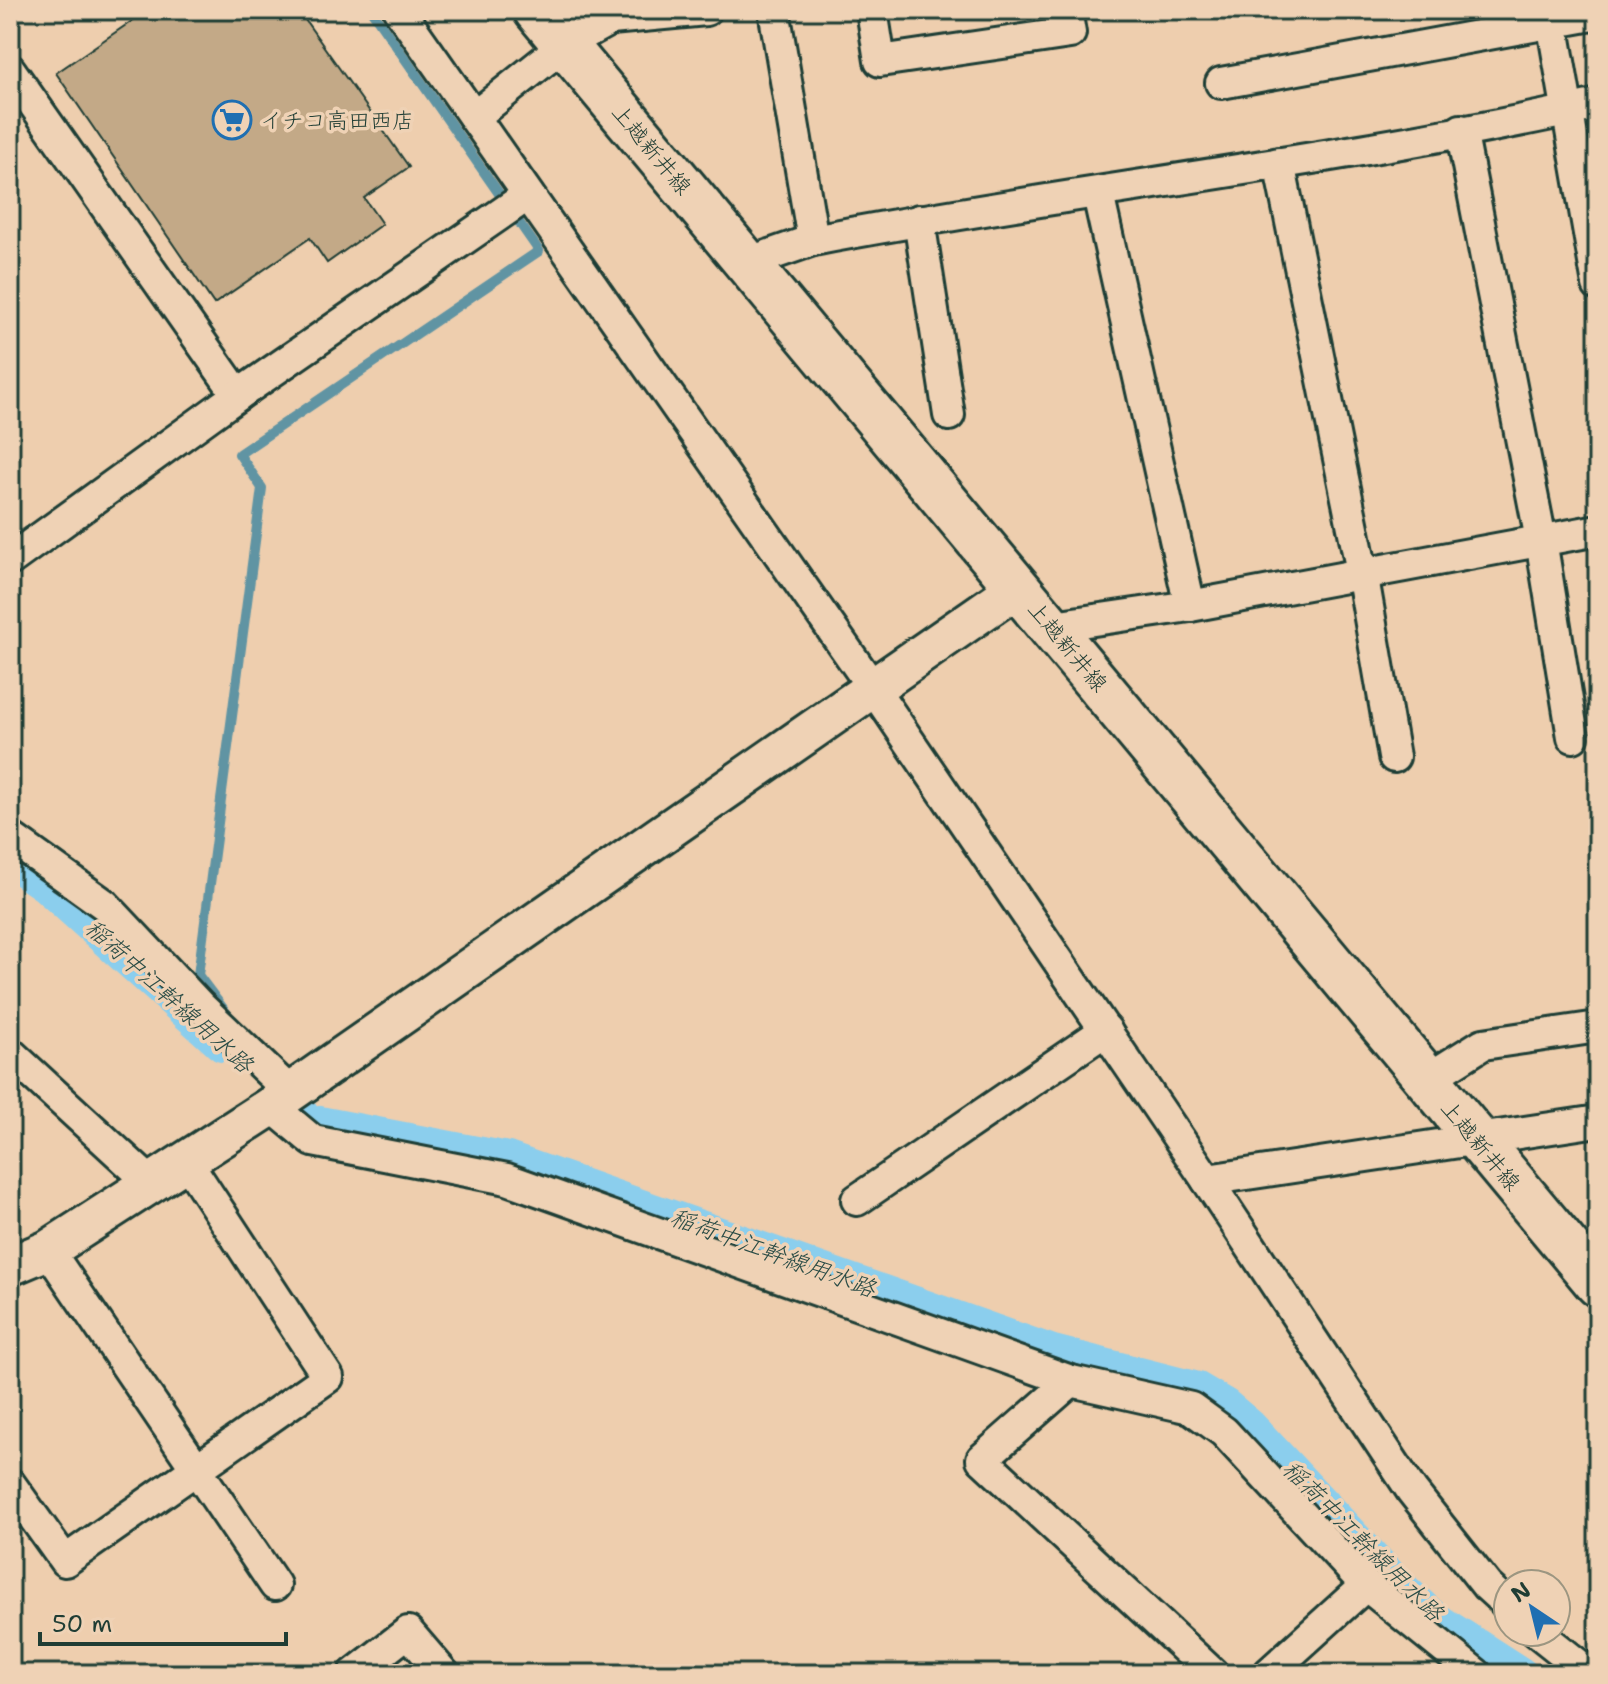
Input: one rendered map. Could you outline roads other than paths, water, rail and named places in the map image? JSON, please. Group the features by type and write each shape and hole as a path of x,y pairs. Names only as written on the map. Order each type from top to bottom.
{"main road":[{"name":"上越新井線","path":"536,10 1053,626 1598,1284"}],"street":[{"path":"399,10 873,688 1207,1180 1412,1491 1460,1555 1492,1588"},
{"path":"474,117 564,45 611,19 706,10"},
{"path":"774,10 813,240"},
{"path":"872,10 880,61 1070,33 1066,10"},
{"path":"1221,83 1551,17 1598,14"},
{"path":"1551,17 1598,285"},
{"path":"10,70 238,395"},
{"path":"747,263 813,240 919,220 1098,194 1598,104"},
{"path":"1461,130 1541,540 1573,737"},
{"path":"1279,163 1362,572 1394,757"},
{"path":"1098,194 1190,606"},
{"path":"10,560 238,395 528,195"},
{"path":"919,220 949,415"},
{"path":"1053,626 1190,606 1598,530"},
{"path":"10,1266 48,1250 281,1099 1018,587"},
{"path":"10,837 105,905 200,1006 281,1099 313,1141 507,1179 1071,1381 1191,1408 1224,1432 1366,1585 1476,1674"},
{"path":"1426,1080 1483,1044 1598,1027"},
{"path":"857,1200 1106,1030"},
{"path":"10,1053 152,1184"},
{"path":"1207,1180 1598,1121"},
{"path":"10,1484 65,1561 328,1377 187,1162"},
{"path":"48,1250 275,1585"},
{"path":"1071,1381 982,1459 1213,1674"},
{"path":"1268,1674 1366,1585"},
{"path":"354,1674 408,1632 444,1674"},
{"path":"1557,1648 1590,1674"}],"waterway":[{"path":"228,1015 198,975 262,488 239,454 539,251 371,10"},
{"name":"稲荷中江幹線用水路","path":"10,861 45,885 222,1045"},
{"name":"稲荷中江幹線用水路","path":"280,1095 309,1121 508,1159 1053,1352 1198,1389 1225,1405 1250,1426 1397,1583 1434,1618 1521,1674"}],"place":[{"name":"イチコ高田西店","path":"232,120"}]}
